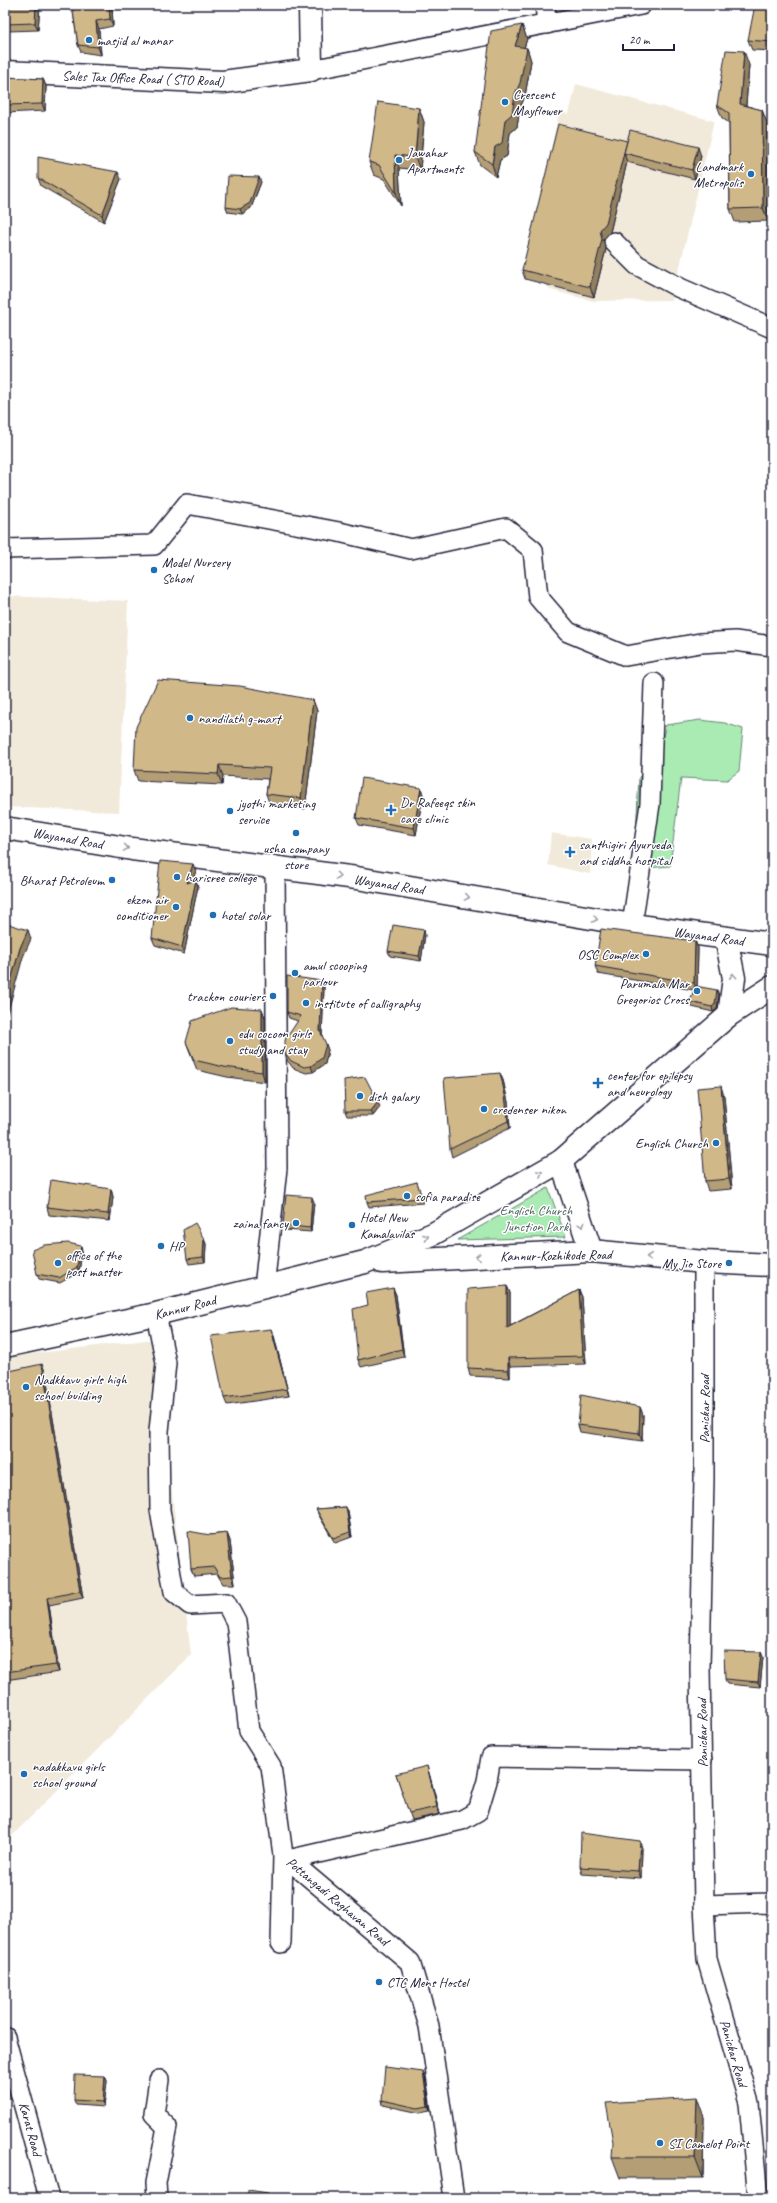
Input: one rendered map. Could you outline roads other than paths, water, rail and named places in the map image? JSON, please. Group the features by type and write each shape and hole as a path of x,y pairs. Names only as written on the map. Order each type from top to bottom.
{"main road":[{"path":"310,5 311,70"},
{"name":"Sales Tax Office Road ( STO Road)","path":"5,72 224,82 311,70"},
{"name":"Wayanad Road","path":"5,828 132,849 357,878 632,925 772,944"},
{"path":"726,938 734,978 730,1015"},
{"path":"364,1262 433,1234 561,1161 730,1015 772,987"},
{"path":"561,1161 591,1251"},
{"name":"Kannur-Kozhikode Road","path":"364,1262 591,1251 704,1262 772,1264"},
{"name":"Kannur Road","path":"5,1346 156,1314 364,1262"}],"street":[{"path":"544,5 547,24"},
{"path":"311,70 641,5"},
{"path":"614,242 637,265 674,285 772,328"},
{"path":"5,549 154,546 187,504 339,532 411,549 506,528 533,550 538,597 568,632 626,656 700,643 735,641 772,646"},
{"path":"632,925 650,804 654,683"},
{"path":"264,1288 277,1168 275,867"},
{"name":"Panickar Road","path":"704,1262 704,1479 700,1668 704,1905 707,1959 749,2103 758,2198"},
{"name":"Pottangadi Raghavan Road","path":"156,1314 166,1363 159,1431 160,1510 174,1592 190,1605 226,1603 236,1622 249,1731 271,1766 286,1857 410,1962 428,2026 454,2198"},
{"path":"281,1943 286,1857 462,1820 478,1811 487,1781 491,1757 702,1760"},
{"path":"704,1905 772,1903"},
{"name":"Karat Road","path":"5,2037 50,2198"},
{"path":"157,2198 156,2183 167,2127 154,2114 159,2080"}],"place":[{"name":"masjid al manar","path":"89,40"},
{"name":"Crescent Mayflower","path":"505,102"},
{"name":"Jawahar Apartments","path":"399,160"},
{"name":"Landmark Metropolis","path":"751,174"},
{"name":"Model Nursery School","path":"154,570"},
{"name":"nandilath g-mart","path":"190,718"},
{"name":"Dr Rafeeqs skin care clinic","path":"391,810"},
{"name":"jyothi marketing service","path":"230,811"},
{"name":"usha company store","path":"296,833"},
{"name":"santhigiri Ayurveda and siddha hospital","path":"570,852"},
{"name":"harisree college","path":"177,877"},
{"name":"Bharat Petroleum","path":"112,880"},
{"name":"ekzon air conditioner","path":"176,907"},
{"name":"hotel solar","path":"213,915"},
{"name":"OSC Complex","path":"646,954"},
{"name":"amul scooping parlour","path":"295,973"},
{"name":"Parumala Mar Gregorios Cross","path":"697,991"},
{"name":"trackon couriers","path":"273,996"},
{"name":"institute of calligraphy","path":"306,1003"},
{"name":"edu cocoon girls study and stay","path":"230,1041"},
{"name":"center for epilepsy and neurology","path":"598,1083"},
{"name":"dish galary","path":"360,1096"},
{"name":"credenser nikon","path":"484,1109"},
{"name":"English Church","path":"716,1143"},
{"name":"sofia paradise","path":"407,1196"},
{"name":"zaina fancy","path":"296,1223"},
{"name":"Hotel New Kamalavilas","path":"352,1225"},
{"name":"HP","path":"161,1246"},
{"name":"office of the post master","path":"58,1263"},
{"name":"My Jio Store","path":"729,1263"},
{"name":"Nadkkavu girls high school building","path":"26,1387"},
{"name":"nadakkavu girls school ground","path":"24,1774"},
{"name":"CTC Mens Hostel","path":"379,1982"},
{"name":"SI Camelot Point","path":"660,2143"}],"park label":[{"name":"English Church Junction Park","path":"536,1218"}]}
